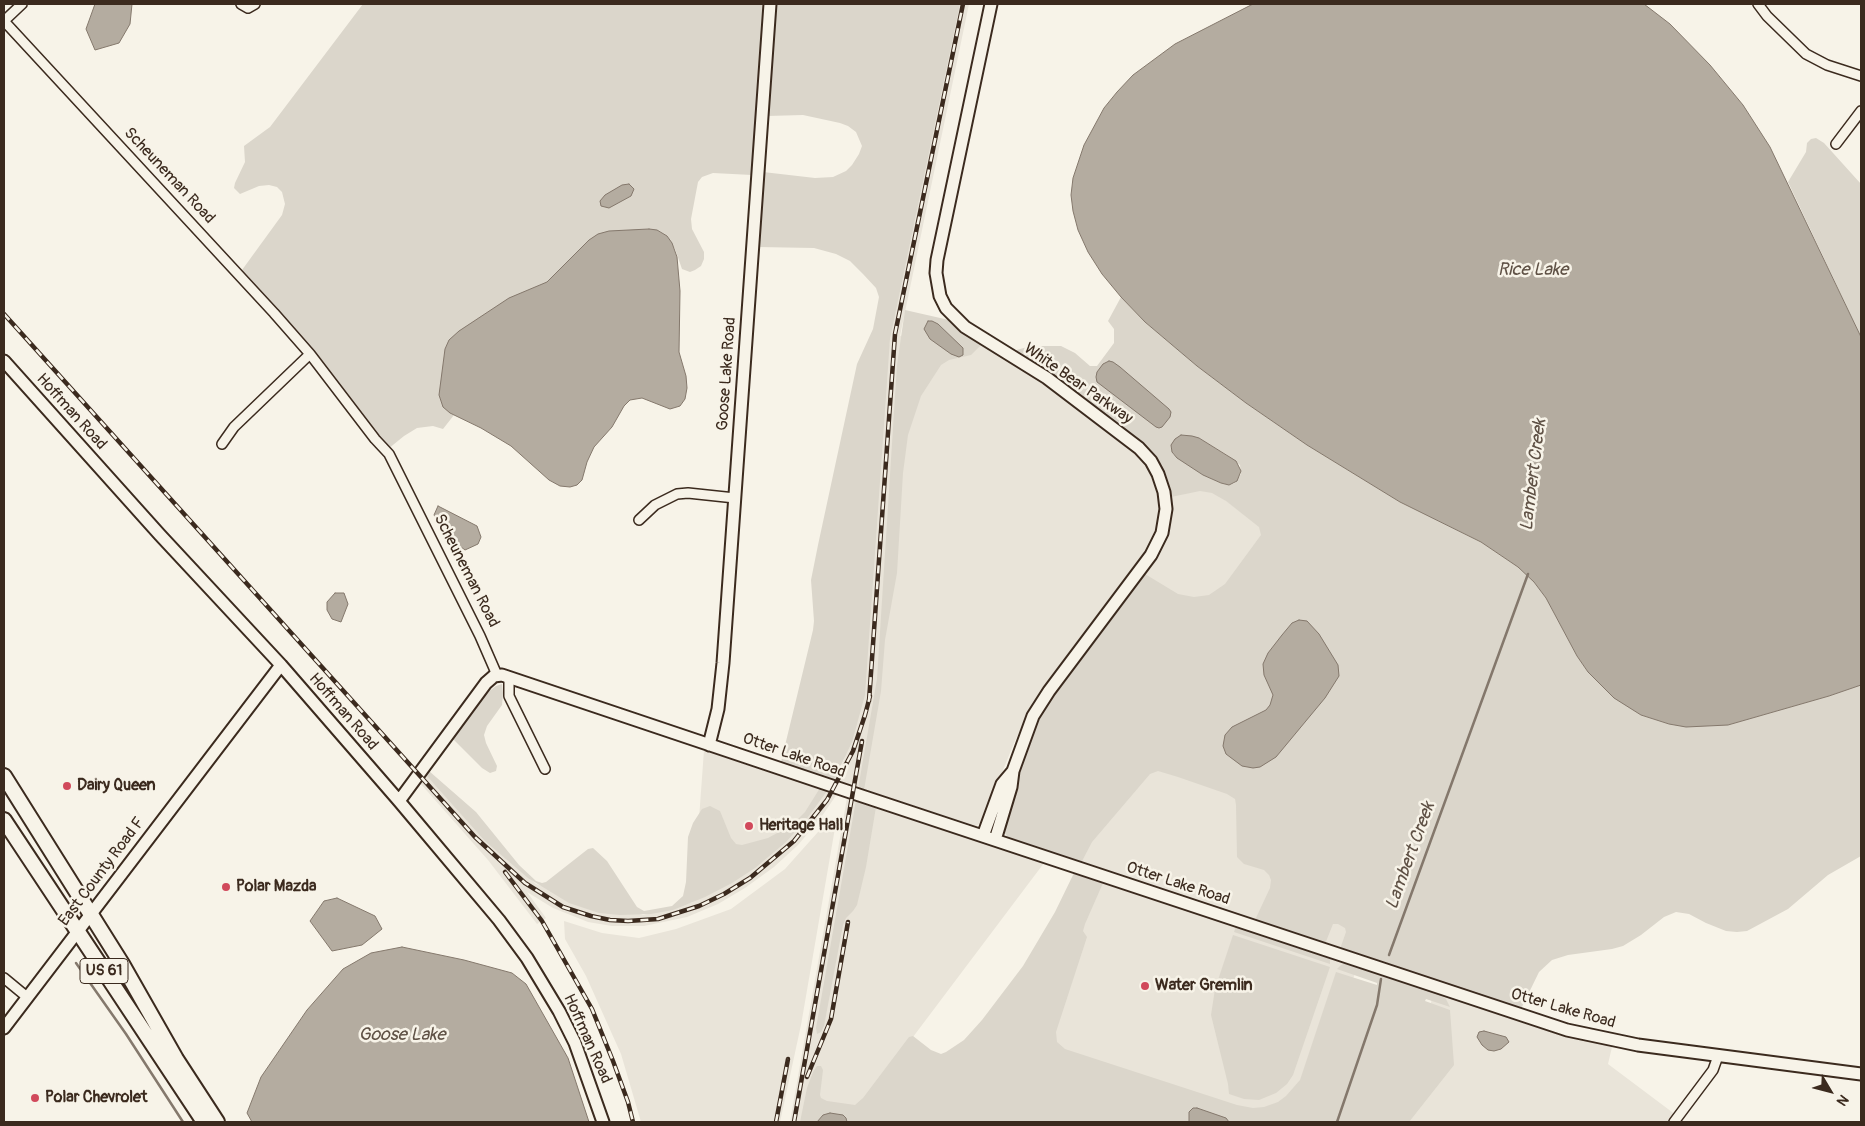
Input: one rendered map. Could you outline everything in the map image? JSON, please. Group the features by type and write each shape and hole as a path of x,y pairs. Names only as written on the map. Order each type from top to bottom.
{"main road":[{"name":"US 61","path":"4,776 91,914 176,1059 217,1122"},
{"name":"US 61","path":"4,820 204,1122"}],"street":[{"path":"4,21 22,4"},
{"path":"241,4 248,8 255,4"},
{"name":"Goose Lake Road","path":"709,745 721,689 770,4"},
{"name":"White Bear Parkway","path":"991,4 937,260 936,273 940,296 946,308 964,327 1049,380 1139,448 1151,461 1158,474 1166,504 1165,524 1155,549 1041,702 1028,727 1012,771 1011,787 994,840"},
{"path":"1758,4 1767,16 1806,54 1827,65 1861,76"},
{"name":"Scheuneman Road","path":"4,21 310,354 375,439 389,454 480,636 503,676 509,696 545,769"},
{"path":"1836,144 1861,111"},
{"path":"222,444 234,427 310,354"},
{"name":"Hoffman Road","path":"4,361 160,535 281,665 499,920 542,980 575,1043 603,1122"},
{"path":"639,520 655,505 677,494 688,493 735,498"},
{"name":"East County Road F","path":"4,1028 281,665"},
{"path":"399,801 486,683 503,676"},
{"name":"Otter Lake Road","path":"503,676 1561,1028 1611,1041 1861,1074"},
{"name":"White Bear Parkway","path":"983,836 1002,784 1012,771"},
{"path":"4,978 27,997"},
{"path":"1674,1122 1713,1070 1718,1056"}],"shaded area":[{"path":"363,4 764,4 752,175 713,173 702,177 698,182 691,219 692,229 704,252 701,266 690,272 682,269 675,249 666,236 659,231 450,413 454,415 443,429 433,426 417,428 388,449 320,359 242,270 282,215 285,204 282,192 277,187 269,185 259,186 240,194 234,188 245,162 244,146 270,127"},
{"path":"775,4 960,4 890,339 865,695 852,742 834,780 781,762 813,630 811,580 818,545 857,364 873,329 879,297 876,288 850,261 836,254 814,248 758,247 763,172 815,178 833,177 846,171 852,165 862,146 856,132 840,123 803,115 767,116"},
{"path":"958,4 969,4 900,336 949,320 970,337 1041,381 1126,445 1141,458 1155,480 1160,499 1156,533 1148,549 1033,703 1014,743 982,822 976,826 834,780 844,760 891,327"},
{"path":"1816,138 1824,143 1861,184 1861,337 1788,182 1806,152 1807,143 1811,139"},
{"path":"1121,297 1145,322 1197,366 1307,445 1400,502 1481,542 1518,567 1534,582 1546,598 1577,656 1588,672 1641,715 1669,724 1728,725 1861,685 1861,856 1828,875 1788,909 1747,931 1726,931 1689,914 1676,912 1664,917 1623,946 1568,955 1552,960 1539,972 1521,1009 1340,949 1346,932 1345,928 1338,924 1333,924 1325,944 1255,920 1270,888 1271,880 1264,870 1244,864 1237,857 1235,799 1227,794 1178,777 1158,771 1150,774 1092,842 1081,863 1008,838 1003,830 1008,809 1038,718 1050,699 1145,574 1178,594 1194,597 1209,595 1225,584 1261,535 1259,527 1226,501 1212,493 1200,491 1171,497 1163,470 1155,457 1143,444 1054,376 1013,351 1031,346 1061,346 1075,353 1090,366 1097,366 1114,343 1114,329 1108,321","holes":["1199,438 1240,465 1241,474 1235,483 1229,485 1203,475 1173,454 1171,447"]},
{"path":"905,310 949,320 981,345 971,355 949,360 941,365 921,396 908,435 903,473 897,573 885,640 881,691 864,790 858,789 877,679 897,365"},
{"path":"1208,487 1297,554 1281,828 1351,928 1343,950 1011,839 1004,833 1004,821 1038,718 1050,699 1160,552 1170,525 1172,509 1170,493"},
{"path":"502,684 502,705 487,726 484,735 497,766 496,771 490,773 482,768 453,739 487,693"},
{"path":"704,750 837,794 820,819 798,845 774,867 745,888 718,904 687,917 644,926 612,926 588,922 553,908 527,892 546,918 537,924 488,860 420,783 426,775 536,884 643,915 693,902"},
{"path":"429,771 476,812 519,865 536,881 546,882 588,849 593,848 607,861 637,907 644,911 672,906 683,896 686,882 688,837 693,823 702,809 710,806 720,811 731,838 736,844 742,845 768,838 792,825 805,812 820,788 827,791 786,842 755,868 732,883 673,910 651,914 620,915 599,913 569,903 528,878 485,841 426,775"},
{"path":"847,798 1044,863 858,1110 800,1122 790,1122"},
{"path":"856,800 876,807 866,867 857,905 846,918 843,925 824,1026 821,1032 817,1034 816,1028"},
{"path":"826,823 835,828 801,1025 780,1122 641,1122 621,1054 586,976 565,939 564,921 602,933 639,938 676,929 731,909 785,869"},
{"path":"1074,873 1103,883 1085,924 1083,931 1087,937 1056,1032 1057,1042 1065,1049 1237,1105 1253,1108 1264,1107 1278,1102 1286,1096 1300,1080 1336,972 1377,985 1377,983 1337,969 1346,963 1438,994 1446,999 1450,1007 1426,999 1425,1001 1450,1010 1454,1065 1409,1122 847,1122 847,1120 830,1113 823,1115 817,1122 800,1122 807,1088 817,1066 821,1066 823,1070 821,1098 827,1101 855,1105 863,1098 909,1037 913,1036 931,1050 941,1054 964,1040 982,1020 1023,966 1055,912"},
{"path":"1096,880 1357,967 1307,1122 967,1055"},
{"path":"1236,926 1326,956 1330,959 1330,964 1234,932"},
{"path":"1233,935 1330,967 1293,1075 1287,1084 1276,1093 1259,1100 1244,1099 1229,1094 1211,1015 1215,989"},
{"path":"1434,993 1554,1032 1612,1047 1608,1064 1676,1115 1670,1122 1398,1122 1397,1107"}],"water":[{"path":"95,4 132,4 130,24 119,43 95,50 86,29"},
{"name":"Rice Lake","path":"1253,4 1644,4 1670,24 1710,65 1743,105 1770,147 1861,337 1861,685 1728,725 1686,727 1641,715 1614,698 1588,672 1577,656 1546,598 1534,582 1518,567 1481,542 1400,502 1307,445 1197,366 1145,322 1121,297 1102,274 1088,252 1078,230 1073,211 1071,195 1073,178 1084,145 1104,108 1133,75 1175,44"},
{"path":"629,184 634,189 631,196 609,208 601,206 600,201 605,195 622,185"},
{"path":"657,230 667,236 672,243 677,257 680,291 679,352 686,376 687,388 685,399 680,406 670,409 642,398 630,400 624,406 612,427 594,447 582,480 577,485 570,487 560,486 549,480 511,446 481,428 450,413 443,407 439,395 445,349 449,340 459,331 509,298 547,282 589,240 598,234 609,231"},
{"path":"928,321 938,324 963,348 963,355 959,357 951,354 930,339 924,329"},
{"path":"1109,361 1120,367 1169,409 1171,412 1170,417 1162,427 1156,427 1097,382 1097,372 1103,364"},
{"path":"1181,435 1199,438 1236,461 1241,471 1237,481 1229,485 1221,483 1203,475 1177,458 1172,452 1171,445"},
{"path":"438,506 477,526 481,537 478,544 465,550 448,537 434,515"},
{"path":"335,593 344,593 348,604 341,622 332,619 327,610 327,602"},
{"path":"1299,620 1307,621 1319,634 1338,665 1339,676 1325,698 1276,757 1260,767 1242,766 1226,754 1223,746 1225,735 1232,727 1266,710 1270,705 1273,695 1264,675 1263,664 1268,653 1282,635 1292,623"},
{"path":"337,898 375,916 382,929 362,945 332,951 310,921 324,901"},
{"name":"Goose Lake","path":"402,947 464,960 512,973 526,984 568,1058 589,1122 252,1122 247,1113 261,1077 307,1010 343,969 371,953"},
{"path":"1484,1031 1506,1037 1509,1042 1501,1049 1488,1050 1477,1037 1479,1032"},
{"path":"1193,1108 1226,1118 1229,1122 1189,1122 1189,1112"},
{"path":"830,1113 843,1115 847,1122 817,1122 823,1115"}],"waterway":[{"name":"Lambert Creek","path":"1389,955 1528,574"},
{"path":"76,963 126,1034 183,1122"},
{"name":"Lambert Creek","path":"1337,1122 1377,1005 1381,979"}],"railway":[{"path":"869,701 895,334 963,4"},
{"path":"4,314 475,837 525,883 563,907 610,920 658,919 699,906 724,894 750,878 794,841 827,800 853,751 870,696"},
{"path":"794,1122 862,741"},
{"path":"505,872 542,921 592,1009 628,1102 633,1122"},
{"path":"807,1077 831,1019 848,922"},
{"path":"776,1122 788,1059"}],"place":[{"name":"Dairy Queen","path":"67,786"},
{"name":"Heritage Hall","path":"749,826"},
{"name":"Polar Mazda","path":"226,887"},
{"name":"Water Gremlin","path":"1145,986"},
{"name":"Polar Chevrolet","path":"35,1098"}]}
